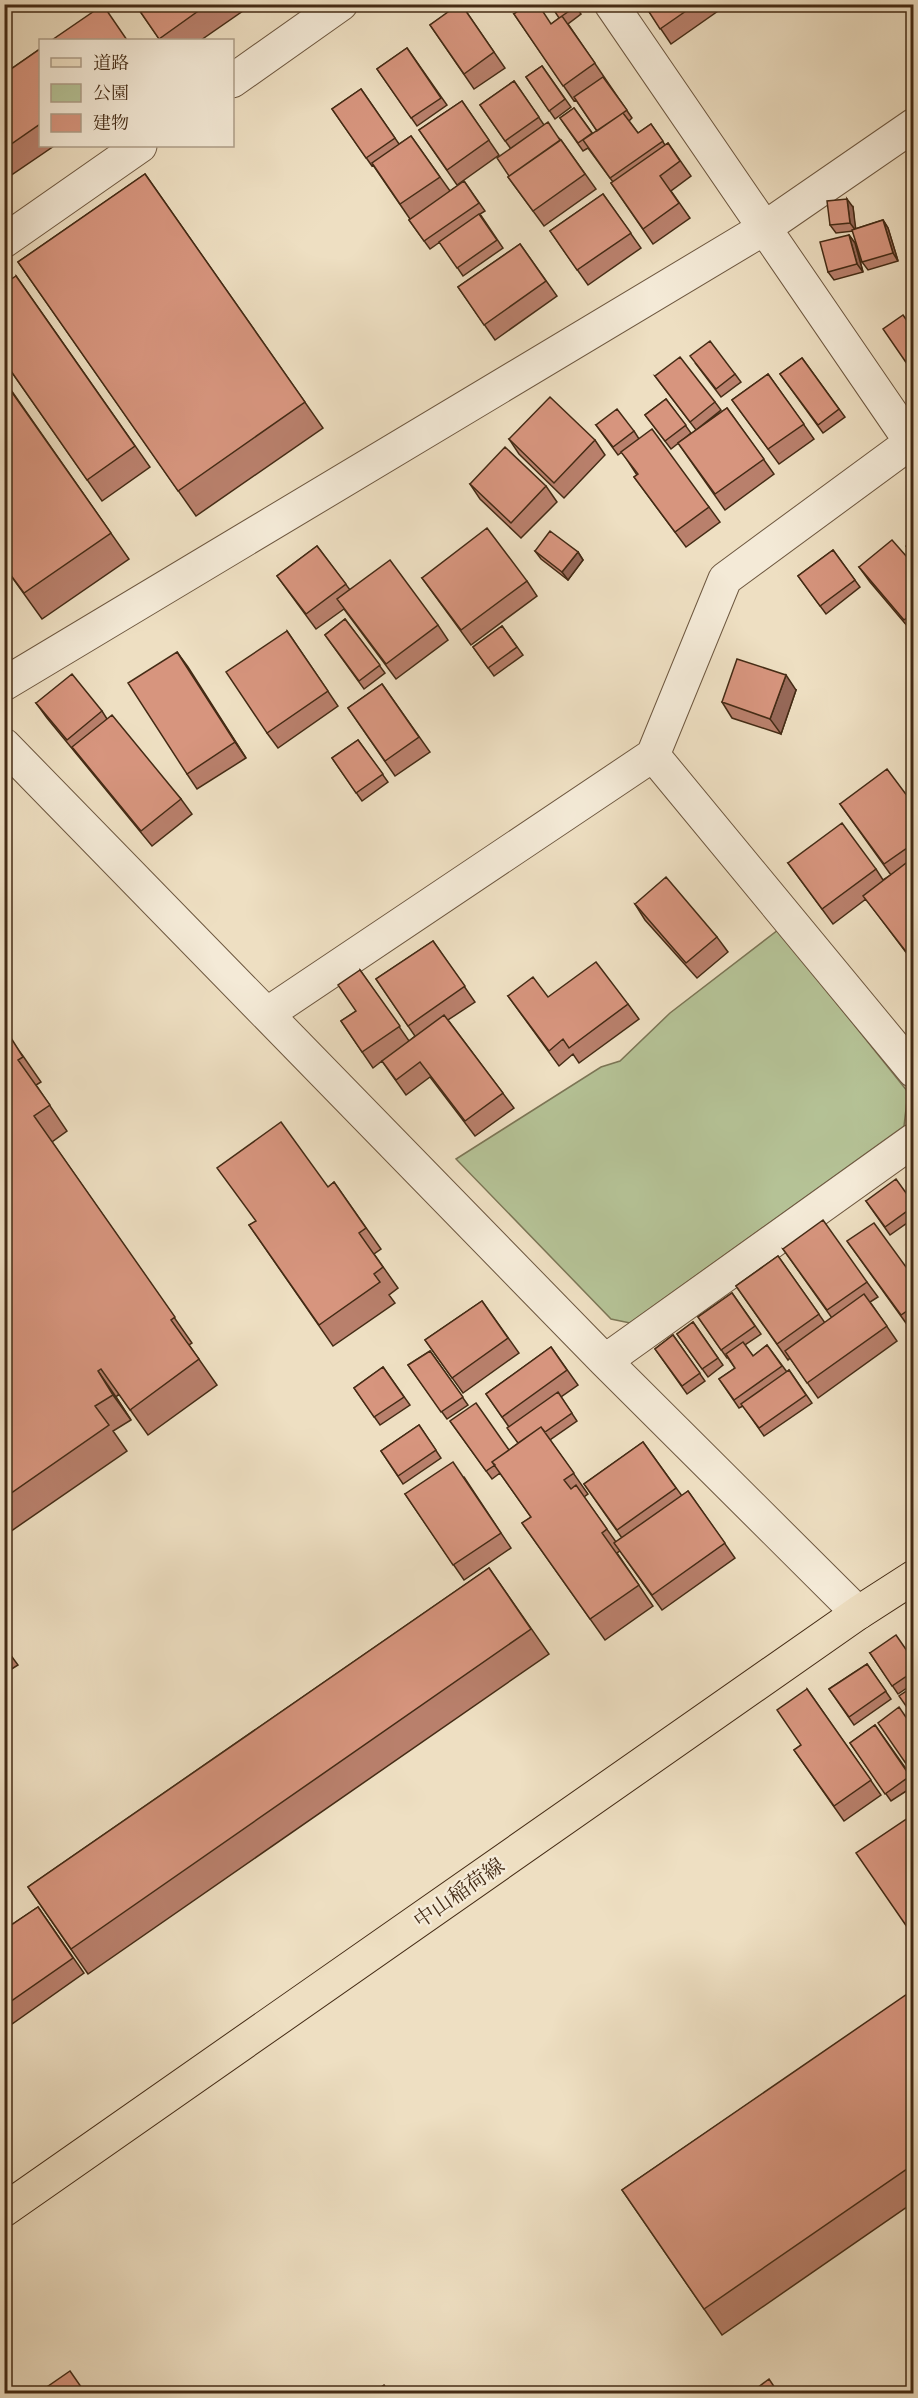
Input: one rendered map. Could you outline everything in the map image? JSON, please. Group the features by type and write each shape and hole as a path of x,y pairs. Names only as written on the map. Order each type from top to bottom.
{"main road":[{"name":"中山稲荷線","path":"4,2210 858,1613 914,1577"}],"street":[{"path":"234,80 341,4"},
{"path":"267,1014 653,755 725,579 912,441 763,229 611,4"},
{"path":"4,684 763,229 914,125"},
{"path":"4,241 139,147"},
{"path":"4,746 605,1361 858,1613"},
{"path":"653,755 914,1071"},
{"path":"605,1361 914,1140"}],"green space":[{"path":"778,930 908,1092 904,1126 630,1323 611,1319 456,1159 601,1067 620,1061 670,1013"}],"building":[{"path":"135,4 208,4 159,39"},
{"path":"459,4 494,52 464,74 430,25"},
{"path":"527,4 538,4 551,24 562,16 595,63 563,86 514,14"},
{"path":"550,4 574,4 575,7 559,18"},
{"path":"644,4 696,4 660,29"},
{"path":"103,5 126,39 53,39"},
{"path":"407,48 441,98 411,118 377,69"},
{"path":"39,50 39,125 4,149 4,74"},
{"path":"542,66 565,99 549,111 526,77"},
{"path":"603,77 627,110 597,131 574,97"},
{"path":"514,81 539,117 505,141 480,105"},
{"path":"361,89 395,138 366,158 332,109"},
{"path":"462,101 489,140 447,170 419,130"},
{"path":"574,108 592,133 578,143 560,118"},
{"path":"623,113 638,133 651,124 663,141 610,178 583,140"},
{"path":"548,122 560,140 509,176 497,158"},
{"path":"411,136 440,177 400,204 372,163"},
{"path":"561,140 585,174 533,211 508,177"},
{"path":"668,143 680,161 660,176 679,203 643,229 611,183"},
{"path":"145,174 305,402 178,491 18,262"},
{"path":"464,181 479,203 424,241 409,220"},
{"path":"603,194 631,233 577,270 550,231"},
{"path":"847,199 850,223 830,225 827,201"},
{"path":"479,214 497,240 457,268 439,242"},
{"path":"883,220 893,253 862,262 852,230"},
{"path":"849,235 857,264 828,272 820,242"},
{"path":"520,244 546,281 484,325 458,287"},
{"path":"16,276 135,446 87,480 4,361 4,284"},
{"path":"903,315 912,328 914,327 914,374 883,329"},
{"path":"710,341 735,374 716,389 690,356"},
{"path":"680,357 715,402 690,422 655,376"},
{"path":"802,358 839,409 818,425 780,374"},
{"path":"768,374 804,424 768,449 732,400"},
{"path":"4,381 111,533 24,593 4,566"},
{"path":"550,397 595,440 554,483 509,439"},
{"path":"666,399 686,425 665,441 645,415"},
{"path":"727,408 764,459 715,494 678,443"},
{"path":"617,409 634,431 613,447 596,425"},
{"path":"652,429 709,507 675,532 634,477 638,474 621,452"},
{"path":"505,447 546,486 511,523 470,484"},
{"path":"487,528 527,581 461,630 422,578"},
{"path":"550,531 578,552 562,572 535,551"},
{"path":"892,540 914,565 914,612 904,620 859,567"},
{"path":"914,540 914,555 906,546"},
{"path":"317,546 346,584 306,614 277,576"},
{"path":"833,550 855,580 820,606 798,576"},
{"path":"390,560 438,625 386,664 337,599"},
{"path":"345,619 380,665 359,681 325,635"},
{"path":"502,626 517,647 488,668 473,647"},
{"path":"287,631 328,691 267,733 226,672"},
{"path":"177,652 235,742 187,774 128,683"},
{"path":"737,659 786,675 770,719 722,702"},
{"path":"72,674 102,711 67,740 36,703"},
{"path":"382,684 419,737 385,761 348,708"},
{"path":"112,715 181,799 141,831 72,747"},
{"path":"358,740 383,774 356,793 332,758"},
{"path":"887,769 914,805 914,843 884,864 840,804"},
{"path":"842,823 876,869 822,909 788,863"},
{"path":"914,857 914,962 863,896"},
{"path":"666,877 717,937 686,963 635,904"},
{"path":"433,941 465,986 408,1026 376,979"},
{"path":"596,962 628,1004 569,1048 563,1039 549,1051 508,996 533,977 548,997"},
{"path":"360,970 400,1026 362,1052 341,1021 356,1011 338,985"},
{"path":"444,1015 503,1093 465,1121 420,1062 396,1080 382,1061"},
{"path":"6,1030 23,1057 18,1060 50,1105 34,1116 175,1317 171,1320 199,1359 130,1410 101,1369 98,1371 113,1395 95,1406 109,1425 4,1498 4,1031"},
{"path":"281,1122 328,1187 334,1182 366,1228 359,1233 383,1267 374,1274 380,1282 319,1325 249,1225 256,1221 217,1168"},
{"path":"896,1179 914,1206 885,1227 866,1201"},
{"path":"823,1220 867,1282 827,1310 783,1249"},
{"path":"874,1223 914,1278 914,1306 901,1315 847,1241"},
{"path":"778,1256 819,1314 777,1344 736,1286"},
{"path":"732,1293 755,1326 721,1350 698,1317"},
{"path":"864,1294 887,1326 807,1383 785,1351"},
{"path":"482,1301 508,1338 452,1378 425,1340"},
{"path":"693,1322 718,1358 702,1369 677,1334"},
{"path":"673,1335 700,1373 682,1386 655,1349"},
{"path":"743,1342 753,1356 767,1345 782,1366 734,1400 719,1379 735,1368 726,1354"},
{"path":"551,1347 567,1370 502,1417 486,1394"},
{"path":"430,1351 463,1397 441,1412 408,1365"},
{"path":"383,1367 404,1397 374,1417 354,1388"},
{"path":"789,1370 806,1395 759,1428 741,1404"},
{"path":"558,1392 572,1413 545,1432 541,1427 518,1443 507,1428"},
{"path":"476,1403 509,1450 492,1462 495,1465 486,1471 450,1421"},
{"path":"419,1425 436,1450 398,1476 381,1451"},
{"path":"541,1427 574,1473 564,1480 571,1489 576,1485 607,1529 602,1533 639,1585 590,1619 522,1523 531,1517 492,1462"},
{"path":"643,1442 676,1488 617,1530 584,1484"},
{"path":"453,1462 501,1533 453,1565 405,1494"},
{"path":"688,1491 725,1543 652,1595 614,1543"},
{"path":"489,1568 531,1629 71,1949 28,1887"},
{"path":"896,1635 914,1661 914,1671 892,1686 870,1653"},
{"path":"867,1664 886,1691 849,1717 829,1689"},
{"path":"914,1686 914,1716 913,1716 899,1696"},
{"path":"807,1689 871,1780 834,1806 794,1750 801,1745 777,1710"},
{"path":"899,1707 914,1729 914,1769 911,1771 878,1723"},
{"path":"875,1725 910,1776 885,1794 850,1743"},
{"path":"914,1814 914,1937 856,1853"},
{"path":"38,1907 73,1958 4,2006 4,1930"},
{"path":"913,1990 914,2164 704,2309 622,2190"},
{"path":"70,2371 86,2394 47,2394 44,2389"},
{"path":"769,2379 779,2394 749,2394"},
{"path":"384,2385 390,2394 371,2394"}]}
